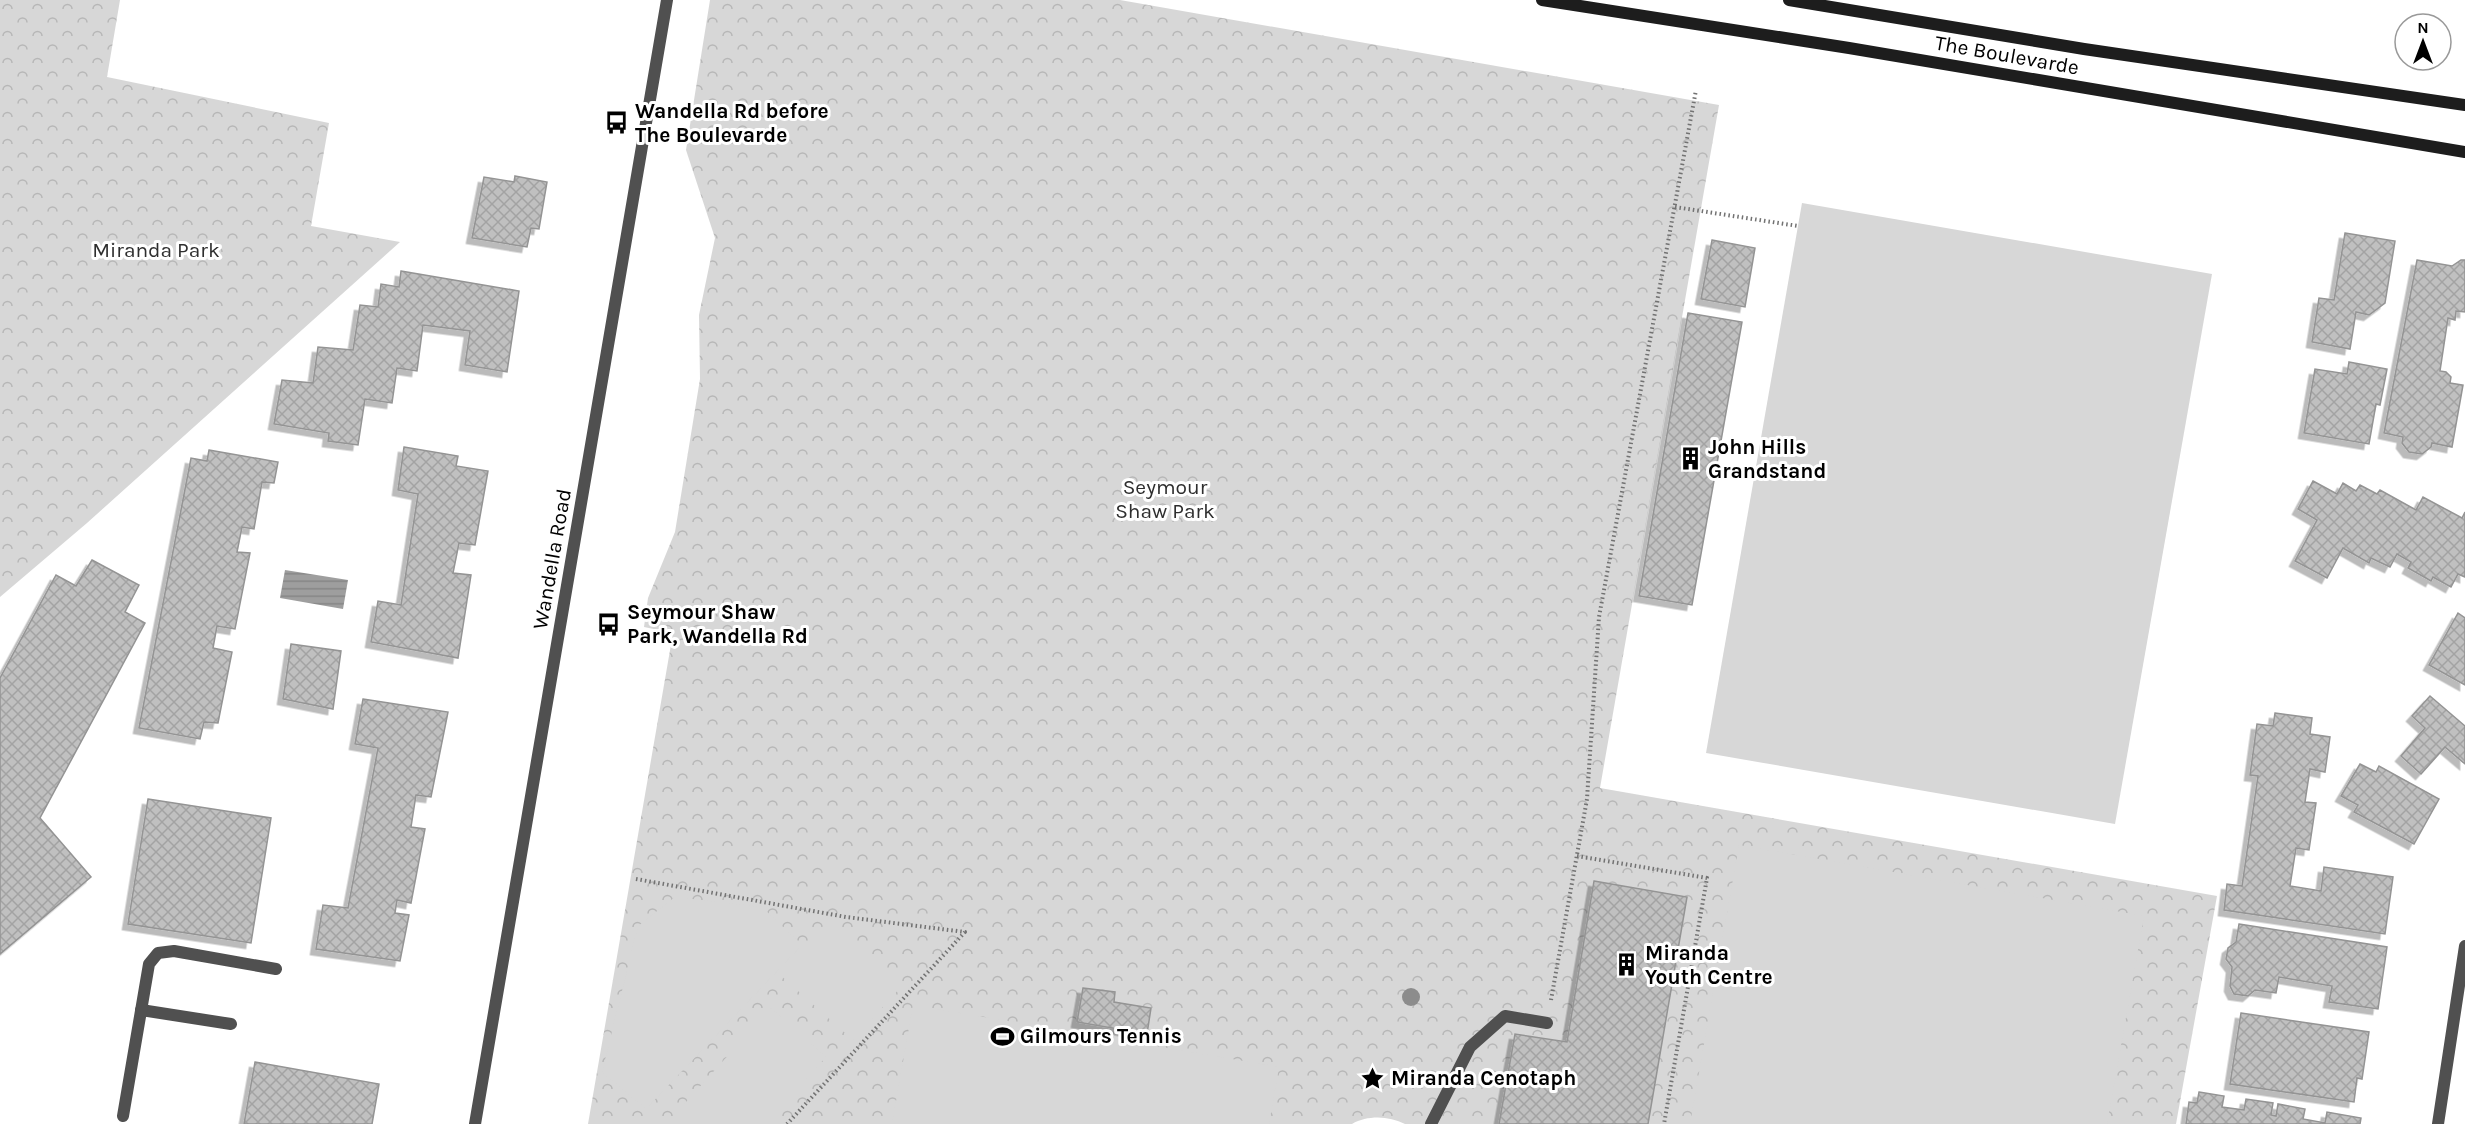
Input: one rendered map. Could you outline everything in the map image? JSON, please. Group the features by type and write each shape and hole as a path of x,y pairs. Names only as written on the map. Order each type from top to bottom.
{"main road":[{"name":"The Boulevarde","path":"1542,0 1849,48 2465,152"},
{"name":"The Boulevarde","path":"1789,0 2095,50 2465,105"}],"street":[{"name":"Wandella Road","path":"475,1124 667,0"},
{"path":"2438,1124 2465,946"},
{"path":"123,1116 149,964 158,953 174,951 276,969"},
{"path":"141,1010 231,1024"},
{"path":"1431,1124 1470,1047 1488,1030 1505,1016 1547,1023"}],"path":[{"path":"1547,1023 1587,799 1599,617 1696,90"},
{"path":"1675,207 1798,226"},
{"path":"1577,856 1707,878 1664,1124"},
{"path":"636,879 846,917 964,932 787,1124"}],"green space":[{"name":"Miranda Park","path":"0,0 120,0 107,77 329,123 311,226 400,242 87,523 0,597"},
{"name":"Seymour Shaw Park","path":"710,0 1120,0 1719,105 1600,788 2217,896 2176,1124 1405,1124 1392,1119 1378,1118 1365,1119 1352,1124 588,1124 673,633 644,627 648,598 675,532 700,379 699,315 715,238 686,150"},
{"path":"1802,203 2212,274 2115,824 1706,753"},
{"path":"1739,845 2144,916 2107,1124 1690,1124"},
{"path":"675,897 762,907 802,945 646,1109 602,1072 638,926"},
{"path":"827,922 900,988 853,1040 779,974"},
{"name":"Gilmours Tennis","path":"913,1005 1279,1067 1269,1124 892,1124"},
{"path":"771,1008 826,1057 765,1124 666,1124"}],"shaded area":[{"path":"285,570 348,580 343,609 280,598"}],"building":[{"path":"515,176 547,182 539,229 531,228 527,247 472,238 484,177 514,182"},
{"path":"2345,233 2395,241 2385,303 2369,315 2356,312 2350,349 2312,342 2319,298 2334,300"},
{"path":"1712,240 1755,248 1745,307 1701,299"},
{"path":"2417,260 2452,266 2465,260 2465,312 2456,311 2455,320 2448,318 2440,371 2446,372 2451,377 2450,383 2463,385 2452,447 2432,443 2431,447 2422,454 2409,452 2402,443 2403,437 2384,433"},
{"path":"401,271 519,291 507,372 465,365 470,331 423,325 417,371 397,368 392,403 365,399 358,445 328,441 329,433 274,424 282,380 313,383 318,347 353,350 360,305 378,307 381,284 399,287"},
{"name":"John Hills Grandstand","path":"1688,313 1742,322 1692,605 1639,596"},
{"path":"2349,362 2387,369 2380,405 2376,404 2369,444 2304,433 2315,369 2347,374"},
{"path":"404,447 458,456 456,466 488,471 475,545 459,543 453,573 471,575 458,658 371,642 378,601 401,605 418,494 398,490"},
{"path":"209,450 278,462 274,483 262,482 254,529 242,527 237,552 250,553 235,629 217,626 213,648 232,652 218,723 204,722 200,739 139,728 191,458 207,461"},
{"path":"2313,481 2337,494 2343,483 2356,491 2360,485 2377,494 2380,490 2416,510 2423,497 2462,518 2465,512 2465,577 2458,574 2451,587 2433,577 2431,581 2408,568 2411,562 2397,554 2390,567 2371,558 2369,563 2343,548 2327,578 2295,561 2317,520 2298,509"},
{"path":"92,560 139,585 125,612 145,623 40,818 91,877 0,954 0,678 56,575 76,586"},
{"path":"2458,613 2465,618 2465,685 2429,665"},
{"path":"291,644 341,651 333,709 283,699"},
{"path":"2430,696 2465,726 2465,764 2445,747 2421,774 2401,756 2425,728 2412,716"},
{"path":"363,699 448,712 431,797 416,795 411,827 425,829 411,903 397,900 395,913 409,915 400,961 316,949 323,905 348,908 378,748 355,744"},
{"path":"2275,713 2312,718 2310,734 2330,737 2325,772 2310,769 2305,802 2316,803 2309,850 2296,848 2290,886 2321,891 2324,867 2393,877 2385,934 2224,910 2227,884 2242,886 2258,776 2250,775 2257,724 2273,726"},
{"path":"2360,764 2376,772 2379,766 2439,799 2414,844 2354,812 2358,805 2341,796"},
{"path":"148,799 271,818 251,943 128,924"},
{"name":"Miranda Youth Centre","path":"1594,881 1687,897 1648,1124 1499,1124 1515,1034 1567,1042"},
{"path":"2239,924 2387,947 2378,1009 2329,1002 2332,986 2279,977 2276,993 2255,990 2248,996 2234,994 2230,986 2232,967 2226,959 2228,948 2236,942"},
{"path":"1083,988 1115,992 1114,1002 1151,1008 1147,1034 1077,1022"},
{"path":"2241,1013 2369,1032 2362,1079 2357,1078 2354,1102 2230,1084"},
{"path":"255,1062 379,1084 372,1124 244,1124"},
{"path":"2199,1092 2224,1096 2222,1107 2244,1110 2246,1099 2273,1103 2271,1115 2276,1116 2278,1104 2305,1109 2303,1119 2325,1123 2327,1112 2361,1118 2360,1124 2186,1124 2189,1102 2197,1103"}],"place":[{"name":"Wandella Rd before The Boulevarde","path":"617,123"},
{"name":"John Hills Grandstand","path":"1690,459"},
{"name":"Seymour Shaw Park, Wandella Rd","path":"609,624"},
{"name":"Miranda Youth Centre","path":"1627,965"},
{"name":"Gilmours Tennis","path":"1002,1036"},
{"name":"Miranda Cenotaph","path":"1373,1078"}]}
